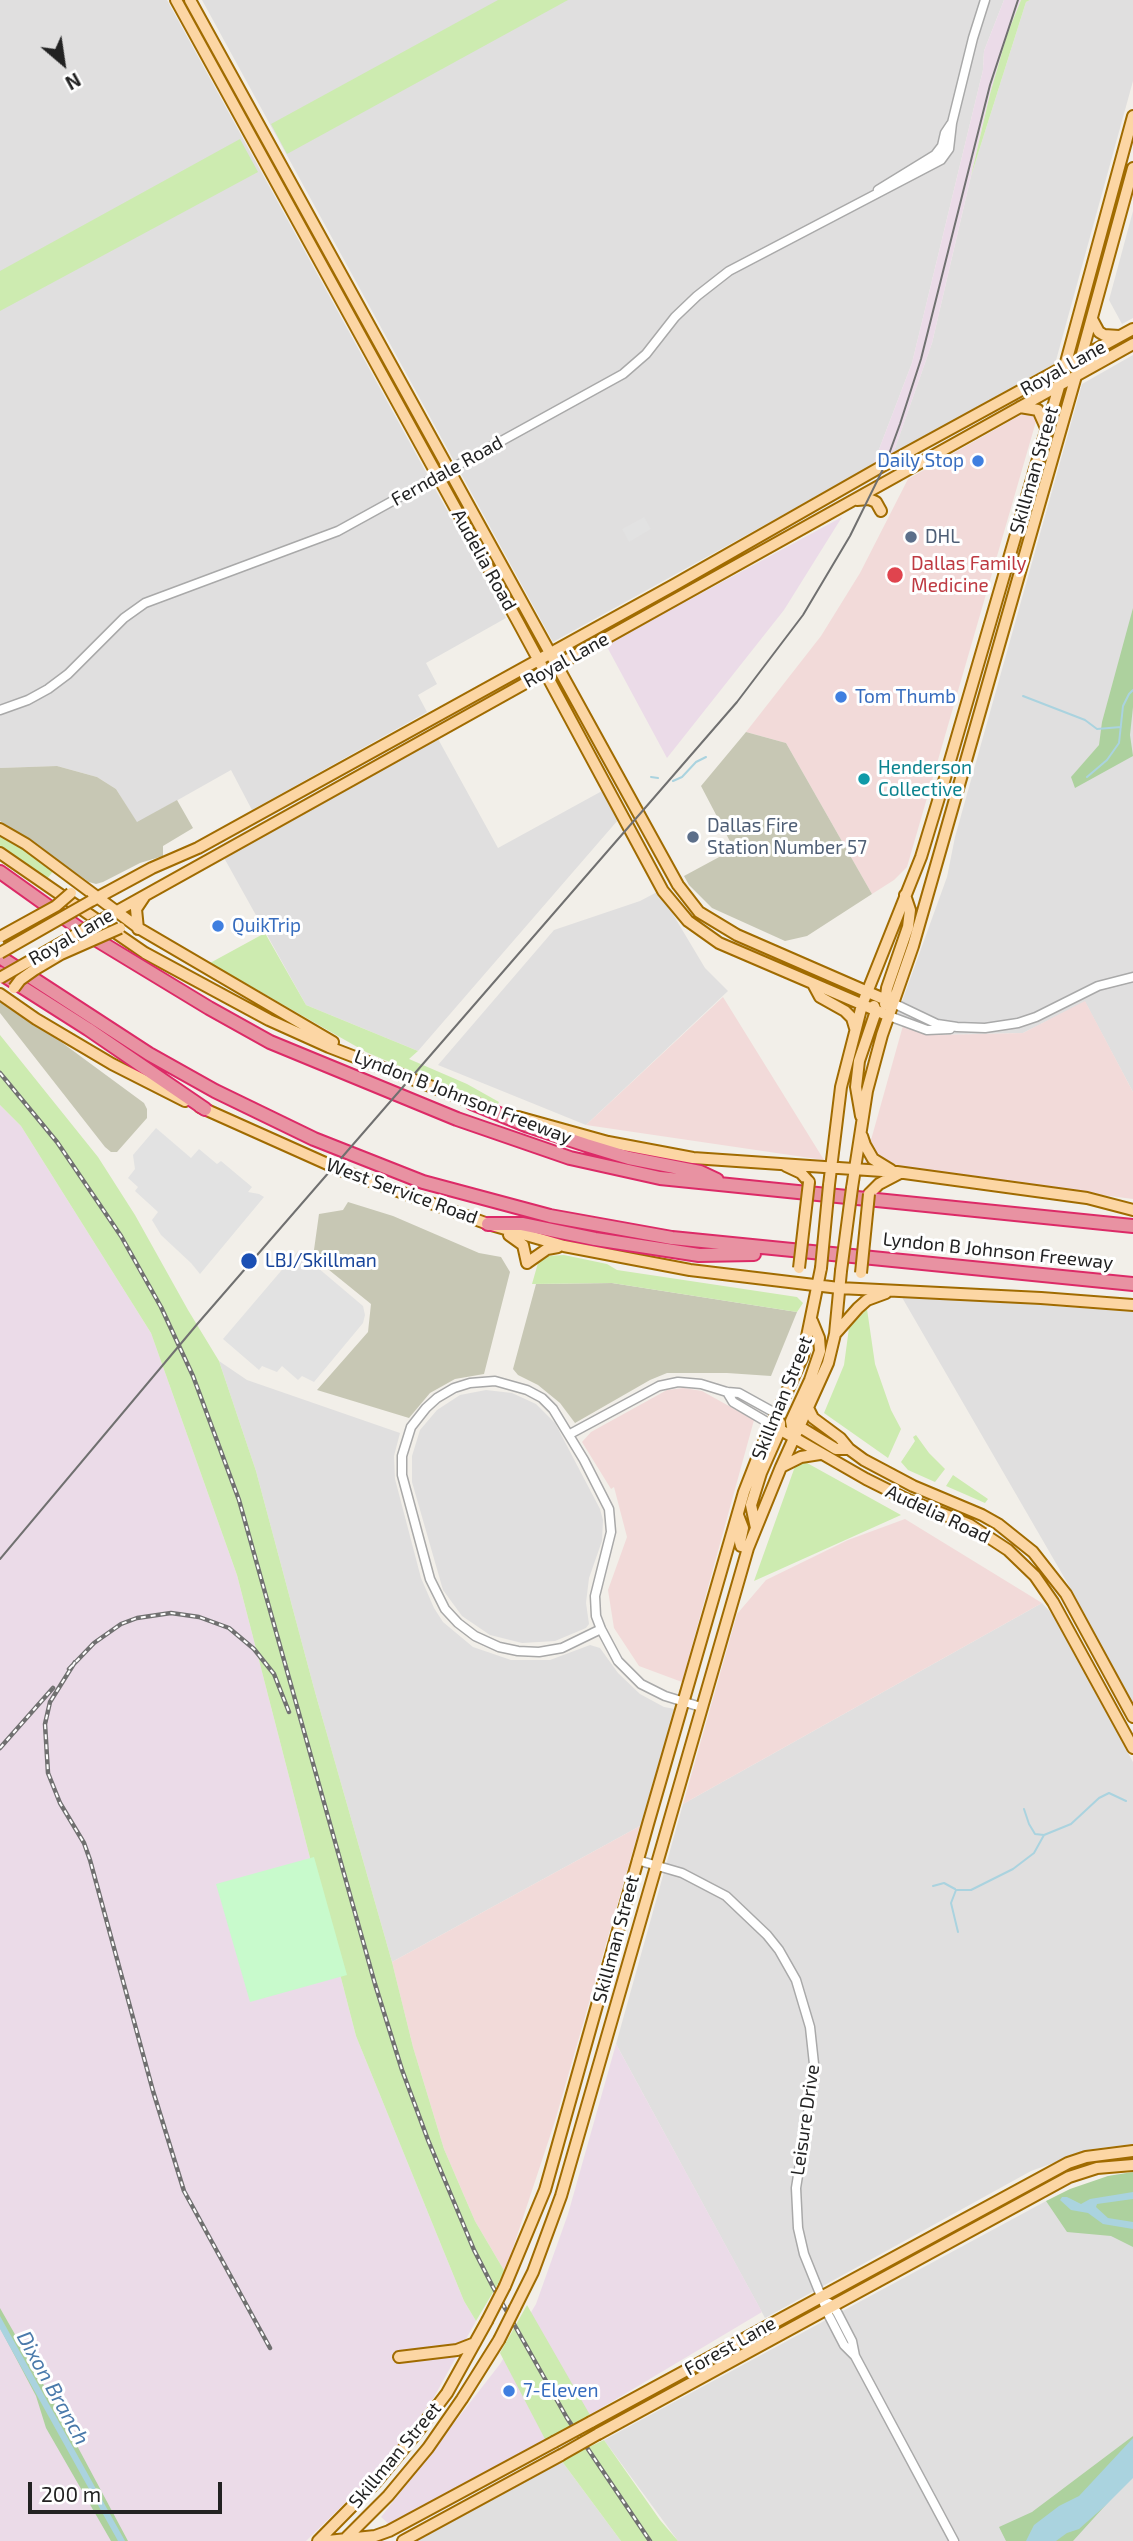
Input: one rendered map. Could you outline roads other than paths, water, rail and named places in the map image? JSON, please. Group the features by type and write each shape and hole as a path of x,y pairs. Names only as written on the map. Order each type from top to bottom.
{"highway":[{"name":"Lyndon B Johnson Freeway","path":"0,872 87,934 209,1009 292,1052 457,1119 569,1158 660,1178 1132,1226"},
{"name":"Lyndon B Johnson Freeway","path":"0,955 149,1054 215,1091 293,1129 423,1182 550,1216 672,1238 1006,1269 1133,1284"},
{"path":"0,976 88,1029 205,1110"},
{"path":"472,1103 528,1126 586,1145 629,1158 700,1172 727,1184"},
{"path":"488,1224 522,1224 595,1239 699,1255 805,1252"}],"main road":[{"name":"Audelia Road","path":"176,0 663,891 688,921 719,943 889,1016"},
{"name":"Audelia Road","path":"190,0 678,885 699,912 715,923 767,949 889,1000"},
{"name":"Skillman Street","path":"318,2541 378,2479 447,2393 516,2264 545,2190 748,1482 776,1427 778,1414 803,1356 819,1286 841,1087 855,1029 921,857 1065,366 1133,116"},
{"name":"Skillman Street","path":"889,1000 914,946 1133,167"},
{"path":"1092,318 1099,332 1122,336"},
{"name":"Royal Lane","path":"0,955 94,899 205,844 1133,329"},
{"name":"Royal Lane","path":"0,976 1133,344"},
{"path":"1020,407 1038,410 1046,428"},
{"path":"894,477 910,460 941,443 958,425"},
{"path":"842,507 864,498 876,502 881,511"},
{"path":"436,716 444,727"},
{"path":"396,738 403,750"},
{"path":"609,792 623,785"},
{"path":"0,829 74,880 113,913 360,1057"},
{"path":"205,844 212,856"},
{"path":"0,853 145,953 269,1020 329,1047 472,1103 631,1147 693,1158 899,1173 1087,1198 1133,1210"},
{"path":"0,937 56,906 71,893 74,880"},
{"path":"140,929 136,909 145,895"},
{"path":"889,1016 889,1000 908,927 910,910 905,895"},
{"path":"12,1003 14,988 34,970 61,954 120,928 140,929"},
{"path":"813,984 820,997 852,1018 855,1029"},
{"path":"868,990 876,1011 859,1061 856,1087 864,1145 873,1159 899,1173"},
{"name":"West Service Road","path":"0,994 112,1064 205,1110 343,1171 488,1224 564,1246 690,1270 819,1286 1133,1305"},
{"name":"Skillman Street","path":"345,2540 405,2477 444,2425 499,2340 533,2272 561,2196 748,1548 794,1438 795,1424 808,1408 828,1363 835,1334 841,1271 867,1091 889,1016"},
{"path":"775,1281 789,1277 799,1269 809,1182 802,1174 778,1163"},
{"path":"886,1291 866,1282 861,1273 869,1194 879,1184 899,1173"},
{"path":"488,1224 517,1239 527,1253 527,1263 547,1249 564,1246"},
{"path":"835,1334 846,1319 867,1300 886,1291"},
{"path":"795,1424 817,1362 819,1338 812,1321"},
{"path":"808,1408 813,1418 840,1437 849,1449"},
{"name":"Audelia Road","path":"778,1414 836,1449 849,1449 887,1473 998,1524 1021,1542 1047,1567 1077,1615 1133,1717"},
{"name":"Audelia Road","path":"776,1427 883,1488 970,1525 992,1538 1028,1569 1053,1602 1133,1748"},
{"path":"756,1528 751,1505 776,1427"},
{"path":"781,1467 801,1457 820,1454"},
{"path":"883,1488 887,1473"},
{"path":"738,1515 743,1528 741,1546 748,1548"},
{"path":"1053,1602 1058,1601 1077,1615"},
{"path":"592,2027 609,2032"},
{"path":"1097,2168 1103,2161 1125,2157 1131,2151"},
{"name":"Forest Lane","path":"328,2541 375,2536 389,2531 1076,2159 1131,2151"},
{"name":"Forest Lane","path":"403,2541 1069,2177 1097,2168 1133,2165"},
{"path":"993,2203 999,2215"},
{"path":"516,2264 533,2272"},
{"path":"399,2357 457,2350 475,2343"},
{"path":"423,2530 430,2519 448,2509 450,2500"},
{"path":"375,2510 377,2525 389,2531"},
{"path":"345,2540 344,2527 348,2512"}],"street":[{"name":"Ferndale Road","path":"0,710 29,700 48,689 68,674 124,618 145,603 326,537 624,374 638,363 675,317 729,271 873,194 889,182 945,156 949,149 952,123 973,38 985,0"},
{"path":"889,1000 929,1021 957,1027 985,1028 1036,1017 1098,986 1133,977"},
{"path":"889,1016 927,1030 940,1031 957,1027"},
{"path":"601,1629 562,1648 527,1652 499,1647 468,1631 445,1609 434,1589 403,1485 402,1456 411,1427 437,1398 462,1385 495,1381 527,1390 553,1409 570,1434 605,1500 611,1522 609,1543 595,1595 596,1616 601,1629 618,1661 634,1678 656,1693 701,1707"},
{"path":"570,1434 659,1386 678,1382 739,1393 778,1414"},
{"path":"727,1392 733,1402 776,1427"},
{"name":"Leisure Drive","path":"638,1860 699,1880 739,1906 779,1950 800,1992 810,2027 814,2064 813,2088 797,2178 796,2215 804,2254 821,2296 852,2341 855,2356 954,2541"}],"water":[{"path":"1133,2192 1133,2199 1097,2204 1096,2207 1108,2218 1133,2222 1133,2229 1103,2224 1088,2213 1071,2210 1060,2200 1067,2197 1081,2204 1090,2199"},
{"path":"0,2316 125,2541 118,2541 0,2329"},
{"path":"1133,2438 1133,2478 1105,2506 1079,2529 1056,2541 1026,2541 1034,2525 1059,2506 1079,2496"}],"waterway":[{"path":"1087,777 1107,760 1119,743 1123,706 1133,690"},
{"path":"1023,696 1085,720 1097,729 1121,727"},
{"path":"673,781 706,757"},
{"path":"651,777 658,778"},
{"path":"1024,1809 1035,1834 1044,1835 1071,1824 1099,1798 1109,1793 1126,1801"},
{"path":"958,1932 951,1903 956,1890 971,1890 1013,1869 1034,1853 1044,1835"},
{"path":"933,1886 944,1883 955,1889"}],"tram line":[{"path":"0,1559 199,1322 737,702 803,615 850,536 885,465 900,424 921,359 990,85 1018,0"}],"railway":[{"path":"0,1073 57,1142 121,1236 161,1307 193,1376 239,1500 375,1984 402,2070 428,2140 474,2250 493,2287 567,2418 650,2541"},
{"path":"69,1669 94,1643 121,1624 137,1618 171,1613 199,1617 229,1628 254,1649 274,1674 289,1712"},
{"path":"75,1662 50,1702 45,1724 48,1773 60,1803 84,1843 90,1860 153,2091 184,2191 270,2348"},
{"path":"0,1748 53,1688"}],"place":[{"name":"Daily Stop","path":"978,461"},
{"name":"DHL","path":"911,537"},
{"name":"Dallas Family Medicine","path":"895,575"},
{"name":"Tom Thumb","path":"841,697"},
{"name":"Henderson Collective","path":"864,779"},
{"name":"Dallas Fire Station Number 57","path":"693,837"},
{"name":"QuikTrip","path":"218,926"},
{"name":"LBJ/Skillman","path":"249,1261"},
{"name":"7-Eleven","path":"509,2391"}],"water label":[{"name":"Dixon Branch","path":"53,2388"}]}
